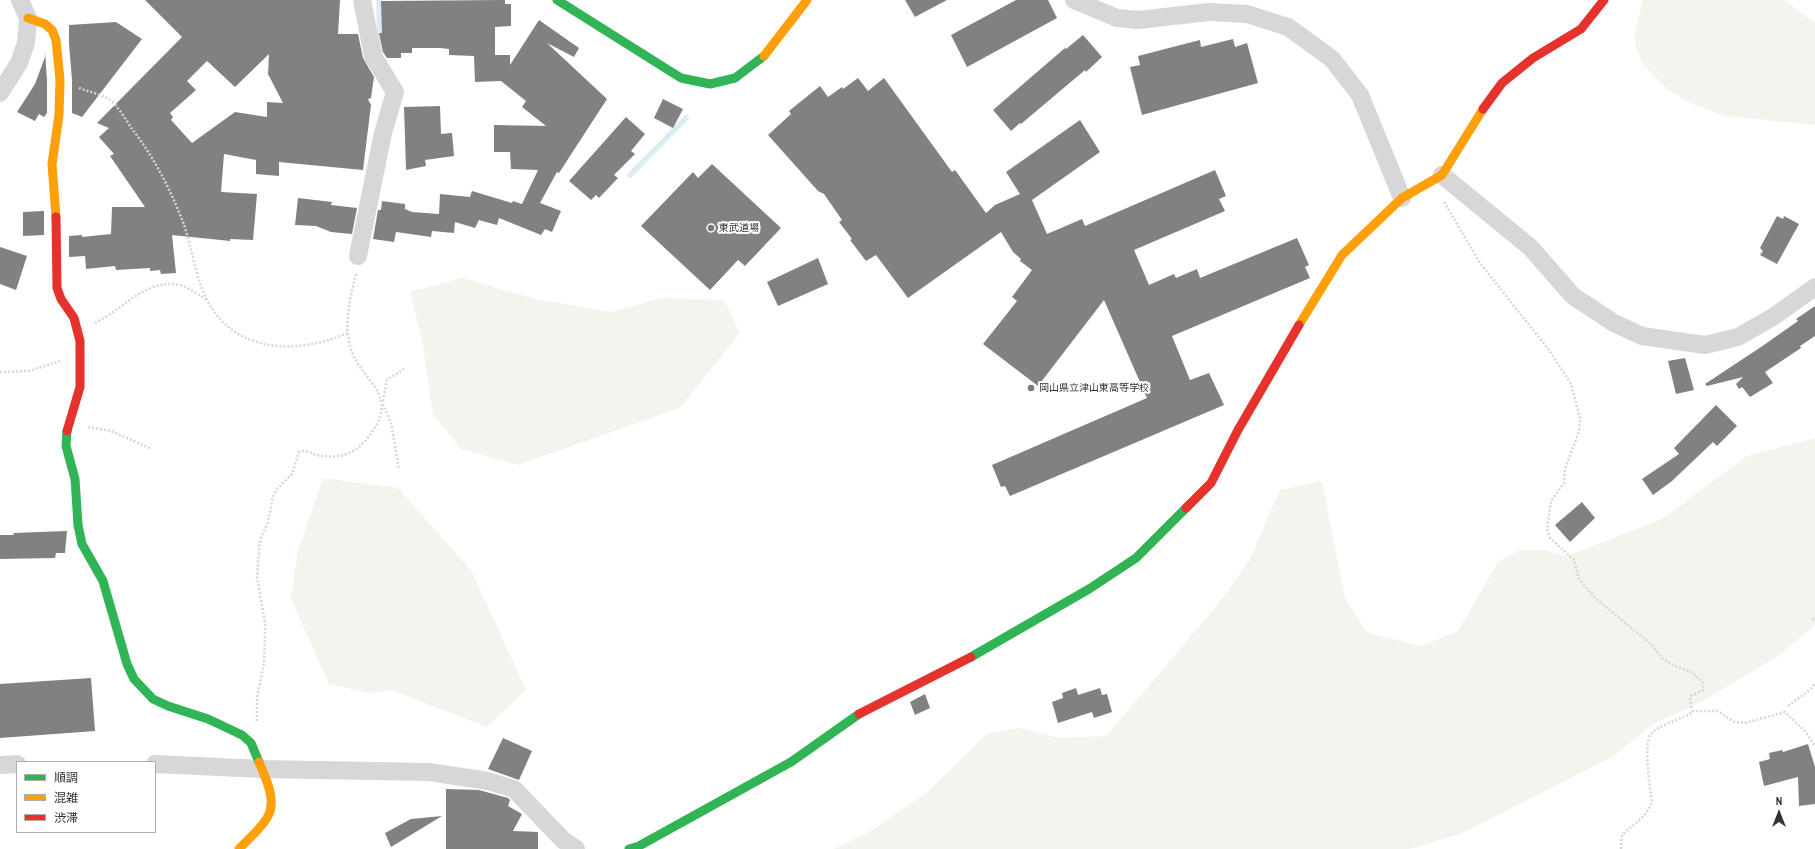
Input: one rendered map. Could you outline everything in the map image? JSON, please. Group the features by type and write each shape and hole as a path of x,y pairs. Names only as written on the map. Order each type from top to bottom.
{"street":[{"path":"0,92 19,63 26,43 28,18 20,0"},
{"path":"358,256 384,133 395,92 372,56 362,0"},
{"path":"557,0 681,78 710,84 735,78 765,55 807,0"},
{"path":"1074,0 1117,18 1138,20 1209,12 1247,14 1288,27 1332,59 1360,95 1402,198"},
{"path":"630,849 791,762 856,716 980,652 1088,589 1136,558 1212,483 1238,430 1283,351 1342,255 1402,198 1438,178 1478,115 1502,83 1533,58 1582,29 1604,0"},
{"path":"28,18 45,24 52,30 56,40 60,80 59,115 52,164 56,202 57,288 61,299 74,318 79,332 81,354 80,388 66,435 66,446 76,485 79,533 82,544 103,581 127,664 134,679 153,699 168,706 208,719 242,735 251,743 262,769 271,797 271,809 268,817 239,849"},
{"path":"1438,178 1530,247 1573,296 1614,323 1642,336 1705,345 1738,337 1773,317 1815,287"},
{"path":"0,765 16,764"},
{"path":"156,764 262,769 428,772 488,781 514,789 564,840 576,849"}],"path":[{"path":"60,80 111,100 140,138 168,186 183,223 207,300 219,318 233,332 261,344 294,347 317,344 348,333"},
{"path":"1438,178 1446,204 1480,263 1549,350 1571,384 1580,418 1579,431 1565,469 1564,483 1551,502 1547,529 1550,538 1574,560 1579,579 1595,598 1651,644 1662,658 1696,675 1703,682 1703,690 1692,696 1690,700 1692,710 1690,714 1657,729 1651,734 1649,740 1648,764 1652,802 1646,815 1622,835 1621,849"},
{"path":"358,256 347,318 351,350 378,390 391,423 399,469"},
{"path":"79,332 115,311 139,293 154,286 170,284 183,286 207,300"},
{"path":"0,372 29,371 81,354"},
{"path":"255,751 257,740 257,698 264,663 265,635 258,589 258,555 260,540 268,522 273,496 277,489 292,474 299,452 302,450 316,454 338,457 358,448 366,441 376,427 382,413 382,402 386,380 404,369"},
{"path":"70,425 111,430 152,449"},
{"path":"1812,620 1815,617"},
{"path":"1788,706 1810,690 1815,683"},
{"path":"1692,710 1718,711 1734,722 1745,723 1785,712 1805,731 1815,746"}],"shaded area":[{"path":"1643,0 1784,0 1815,23 1815,125 1726,116 1692,104 1667,89 1642,63 1636,47 1635,34"},
{"path":"462,278 535,299 611,312 662,298 724,300 740,333 680,408 518,465 461,449 433,415 422,340 410,292"},
{"path":"1815,438 1815,625 1777,657 1697,704 1653,724 1614,756 1460,834 1409,849 834,849 869,832 926,793 987,734 1019,728 1058,738 1106,736 1214,609 1249,561 1280,490 1322,481 1345,598 1367,633 1421,646 1458,631 1498,562 1520,550 1544,550 1567,556 1662,519 1747,456"},
{"path":"323,478 398,488 471,570 526,690 487,727 391,690 369,693 329,684 291,599 298,551"}],"building":[{"path":"145,0 340,0 338,34 358,34 363,58 374,77 371,98 368,99 371,105 363,170 279,162 279,176 256,174 256,160 224,154 221,192 257,194 253,240 230,239 230,241 172,235 176,273 161,274 160,270 150,271 150,268 116,270 115,266 86,269 85,256 69,257 69,236 82,235 82,237 111,234 112,207 145,207 110,156 114,154 99,137 109,128 97,123 182,37","holes":["269,54 268,74 283,103 267,102 267,117 235,112 192,143 171,120 173,117 170,113 196,90 187,81 207,61 235,87"]},
{"path":"505,0 505,4 511,4 511,26 495,27 495,55 510,55 510,65 539,20 579,48 574,57 547,43 607,99 559,173 557,172 540,203 561,211 552,232 545,229 541,235 499,218 497,225 479,220 475,228 455,222 454,233 432,231 431,237 396,232 394,242 373,239 378,210 381,210 382,201 405,204 405,209 412,212 439,214 440,194 470,197 472,191 512,203 513,201 522,204 538,170 511,169 510,152 494,152 494,125 546,126 522,107 526,101 501,81 475,82 474,56 449,55 449,49 412,48 412,53 401,53 401,58 387,58 383,52 379,33 382,33 381,1"},
{"path":"905,0 947,0 915,17"},
{"path":"1016,0 1048,0 1057,18 967,67 951,35"},
{"path":"116,22 142,39 82,117 72,113 69,25"},
{"path":"1083,35 1102,57 1086,72 1085,70 1011,131 993,110 1065,48 1066,49"},
{"path":"1233,39 1235,47 1247,43 1258,83 1142,115 1130,67 1140,65 1138,56 1200,40 1201,47"},
{"path":"45,51 47,113 44,117 39,114 35,121 17,112 35,84 45,57"},
{"path":"858,78 868,91 884,78 952,172 955,170 986,213 995,205 1020,194 1006,172 1080,120 1100,152 1032,200 1047,234 1082,219 1085,226 1215,170 1226,196 1219,199 1225,211 1134,250 1149,285 1174,274 1176,278 1197,269 1200,278 1297,238 1309,265 1305,267 1310,278 1172,336 1190,380 1209,373 1224,405 1010,496 1005,486 1001,487 992,465 1147,398 1104,300 1038,386 983,344 1017,301 1012,297 1032,270 1020,261 1021,259 1013,252 1001,232 908,298 876,255 866,261 850,240 852,239 839,222 842,220 824,194 818,191 768,135 791,114 789,111 820,86 828,97 842,87 843,89"},
{"path":"663,99 683,109 673,128 654,118"},
{"path":"440,106 441,134 452,133 454,156 425,160 426,166 406,170 404,107"},
{"path":"626,117 645,134 631,151 635,154 614,175 618,178 599,198 596,195 591,200 569,181"},
{"path":"712,164 781,228 745,266 738,260 710,290 641,226 693,172 698,178"},
{"path":"298,198 332,202 331,205 357,208 352,234 331,232 316,226 295,225"},
{"path":"44,211 44,235 23,236 23,212"},
{"path":"1777,216 1783,219 1784,216 1799,224 1777,264 1760,255 1763,251 1760,248"},
{"path":"0,247 27,256 16,290 0,284"},
{"path":"818,258 828,284 778,306 767,282"},
{"path":"1815,306 1815,336 1800,346 1801,348 1765,372 1773,383 1750,397 1742,387 1739,389 1736,384 1743,377 1707,386 1705,384 1798,321 1796,319"},
{"path":"1685,358 1694,390 1676,394 1668,361"},
{"path":"1716,405 1737,426 1717,446 1713,442 1672,481 1653,495 1642,479 1679,454 1674,448"},
{"path":"1582,502 1595,518 1570,542 1555,525"},
{"path":"67,531 65,553 56,553 55,558 0,559 0,535 14,535 13,533"},
{"path":"91,678 95,731 0,738 0,684"},
{"path":"1076,688 1078,695 1100,688 1102,695 1107,694 1112,712 1094,718 1092,712 1058,723 1052,702 1063,698 1062,693"},
{"path":"925,694 930,708 915,715 910,702"},
{"path":"503,738 532,751 519,780 488,769"},
{"path":"1808,744 1815,767 1815,804 1799,806 1798,777 1764,786 1759,762 1770,759 1769,753 1782,750 1783,752"},
{"path":"446,789 479,790 508,798 510,800 508,806 522,814 513,831 538,832 538,849 446,849"},
{"path":"442,816 391,847 385,833 411,819"}],"waterway":[{"path":"379,0 380,52"},
{"path":"630,175 686,118"}],"traffic: fast":[{"path":"557,0 681,78 710,84 735,78 764,56"},
{"path":"67,431 66,446 75,479 78,525 82,544 103,581 127,664 134,679 153,699 168,706 208,719 242,735 251,743 259,762"},
{"path":"971,657 1089,589 1136,558 1186,508"},
{"path":"629,849 639,846 791,762 859,714"}],"traffic: slow":[{"path":"764,56 807,0"},
{"path":"28,18 45,24 52,30 56,40 60,80 59,115 52,164 56,217"},
{"path":"1299,325 1342,255 1402,198 1442,175 1483,109"},
{"path":"239,849 266,820 270,810 271,796 267,781 259,762"}],"traffic: jam":[{"path":"1483,109 1502,83 1533,58 1581,29 1604,0"},
{"path":"56,217 57,288 61,299 74,318 80,341 80,387 67,431"},
{"path":"1186,508 1211,483 1238,430 1299,325"},
{"path":"859,714 971,657"}],"place":[{"name":"東武道場","path":"711,228"},
{"name":"岡山県立津山東高等学校","path":"1031,388"}]}
